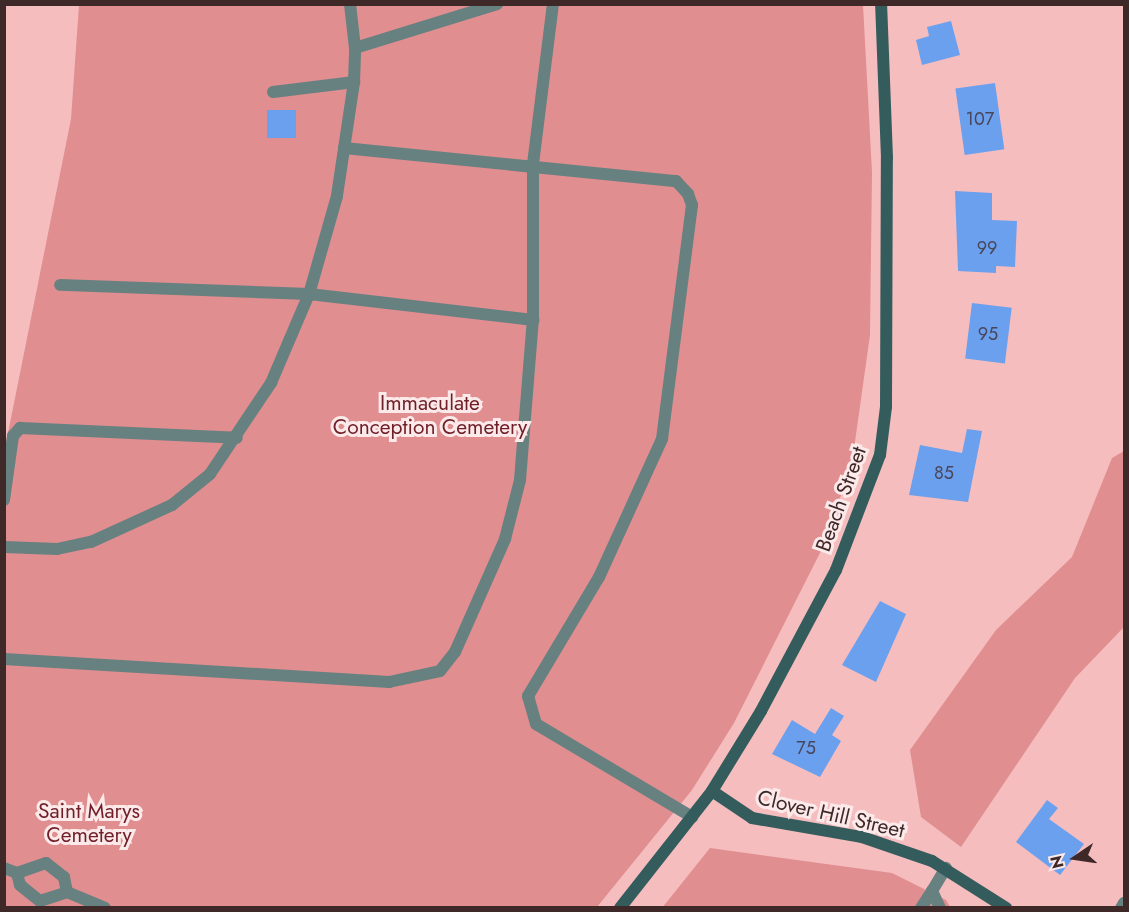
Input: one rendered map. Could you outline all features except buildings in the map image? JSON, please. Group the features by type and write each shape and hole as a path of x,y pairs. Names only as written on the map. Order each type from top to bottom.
{"street":[{"path":"4,547 57,549 135,526 210,474 237,438 271,383 309,294 338,196 354,82 355,48 350,4"},
{"path":"355,48 497,4"},
{"path":"4,659 389,682 421,679 440,671 455,652 505,539 520,480 532,382 533,164 553,4"},
{"name":"Beach Street","path":"622,907 712,791 801,640 836,570 880,455 886,407 887,170 881,4"},
{"path":"273,92 354,82"},
{"path":"344,148 533,164 676,181 692,205 662,439 599,577 528,696 536,724 692,816"},
{"path":"60,285 309,294 533,320"},
{"path":"4,500 13,436 20,428 237,438"},
{"name":"Clover Hill Street","path":"712,791 752,818 885,843 946,868 1006,908"},
{"path":"67,892 63,878 46,863 11,871 20,885 40,901 67,892 105,908"},
{"path":"921,908 946,868"},
{"path":"932,891 940,908"},
{"path":"1121,908 1125,903"}],"green space":[{"name":"Immaculate Conception Cemetery","path":"79,5 863,5 872,172 870,335 852,463 824,545 734,723 692,790 597,907 5,908 5,448 71,119"},
{"path":"1124,451 1124,627 1075,678 961,847 921,817 910,750 996,630 1072,557 1112,458"},
{"path":"710,848 892,873 946,900 950,907 662,908"}],"park label":[{"name":"Saint Marys Cemetery","path":"89,823"}]}
